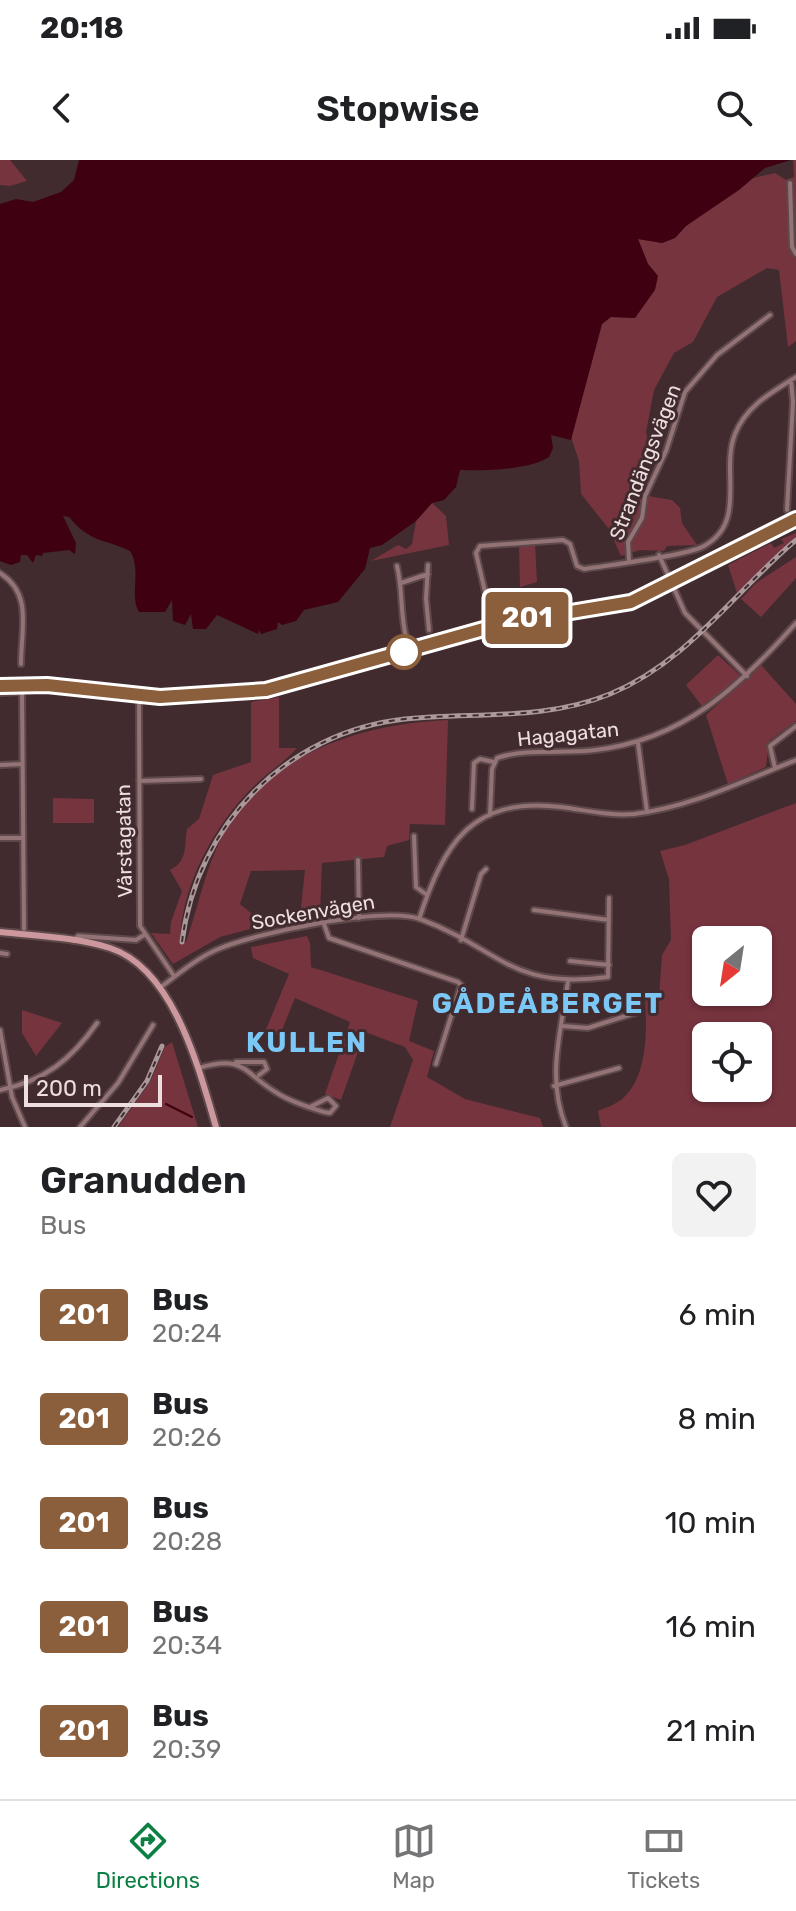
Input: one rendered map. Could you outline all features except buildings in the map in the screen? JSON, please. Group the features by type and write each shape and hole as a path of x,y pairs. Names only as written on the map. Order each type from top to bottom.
{"highway":[{"path":"0,686 47,685 139,696 266,690 505,623 631,602 796,519"}],"main road":[{"path":"0,932 73,941 130,958 161,987 199,1068 216,1127"}],"street":[{"path":"790,183 792,247 796,254"},
{"name":"Strandängsvägen","path":"629,560 628,542 642,518 645,496 666,451 685,392 717,355 770,315"},
{"path":"490,613 476,553 480,546 563,540 570,544 580,569 703,547 722,531 731,504 729,458 735,432 756,404 793,378"},
{"path":"787,510 793,378"},
{"path":"789,466 796,464"},
{"path":"659,555 669,583 690,619 747,676"},
{"path":"428,565 426,599 429,630"},
{"path":"397,566 401,583 399,606 406,637"},
{"path":"0,573 16,584 22,596 21,664"},
{"path":"401,583 428,574"},
{"name":"Hagagatan","path":"490,815 494,762 501,756 597,750 638,743 691,720 747,676 796,623"},
{"path":"0,693 22,692 24,929"},
{"name":"Vårstagatan","path":"139,696 140,926 144,935"},
{"path":"775,768 770,746 796,726"},
{"path":"638,743 647,812"},
{"name":"Hagagatan","path":"472,809 474,763 480,759 494,762"},
{"path":"609,898 608,977 568,981 519,972 419,919 451,843 473,823 490,815 532,806 618,815 647,812 717,793 796,760"},
{"path":"0,765 22,764"},
{"path":"139,781 201,779"},
{"path":"414,836 416,887 427,895"},
{"path":"0,838 23,838"},
{"path":"358,860 359,918"},
{"path":"461,940 481,874 486,869"},
{"path":"534,910 609,920"},
{"name":"Sockenvägen","path":"161,987 225,946 359,918 394,914 419,919"},
{"path":"324,924 326,934 332,939 461,985 436,1064"},
{"path":"73,941 78,936 136,940 144,935 174,976"},
{"path":"0,953 7,954"},
{"path":"570,961 609,965"},
{"path":"566,1127 554,1086 568,981"},
{"path":"562,1026 588,1028 635,1013"},
{"path":"0,1090 35,1081 57,1068 97,1023"},
{"path":"80,1127 118,1083 153,1025"},
{"path":"0,1030 10,1088 25,1127"},
{"path":"199,1068 233,1062 264,1062 267,1066 265,1073 257,1075"},
{"path":"233,1062 257,1075 278,1094 310,1107 330,1113 336,1106 328,1098 310,1107"},
{"path":"554,1086 619,1068"}],"shaded area":[{"path":"0,160 10,160 27,181 10,186 0,185"},
{"path":"79,160 791,160 765,168 686,226 675,238 662,243 638,239 648,264 658,276 655,290 635,318 611,317 602,324 571,440 551,435 553,448 549,457 530,465 460,470 456,487 444,500 432,503 416,521 382,545 370,548 365,569 338,602 304,610 296,621 282,625 278,622 277,629 261,634 259,630 258,634 217,615 206,629 193,629 191,614 185,625 173,621 172,600 165,612 139,612 135,598 135,566 130,551 91,536 69,517 63,516 76,543 75,554 69,550 43,553 42,556 36,555 33,563 27,555 21,555 20,562 11,565 0,561 0,204 16,199 33,202 61,192 74,180"},
{"path":"793,160 796,160 796,341 788,347 779,270 767,268 717,297 693,342 674,353 654,390 646,432 653,464 640,471 646,486 642,495 672,500 680,508 682,523 697,545 667,546 664,551 640,550 621,556 609,529 581,494 579,461 571,437 602,324 611,317 635,318 658,276 648,264 638,239 662,243 675,238 686,226 749,179 775,173 786,180 794,177"},
{"path":"432,503 446,516 449,545 371,561 398,545 406,549 412,544 416,521"},
{"path":"796,533 737,593 728,565 771,543 774,548 784,543 781,539"},
{"path":"535,543 537,582 520,587 519,545"},
{"path":"796,557 796,578 761,617 741,599 756,583"},
{"path":"718,655 741,676 741,680 704,709 686,685"},
{"path":"761,665 796,704 796,721 769,741 766,767 728,784 706,715"},
{"path":"279,697 279,748 297,748 240,801 214,837 187,898 180,941 186,942 218,844 244,804 267,781 293,762 322,747 383,728 448,720 445,825 410,824 409,840 387,846 384,857 322,863 320,915 300,917 305,870 251,871 240,904 252,914 250,929 220,937 173,964 151,933 170,934 182,891 170,870 182,858 187,829 199,819 213,775 251,762 251,702"},
{"path":"53,798 94,799 94,823 53,823"},
{"path":"796,803 796,1127 601,1127 598,1111 622,1099 637,1078 644,1052 645,999 659,997 662,955 671,940 669,879 660,851 685,845"},
{"path":"307,936 311,967 418,1001 409,1041 434,1051 427,1077 465,1099 540,1118 543,1127 390,1127 413,1060 405,1047 365,1032 341,1100 325,1094 350,1022 295,998 280,1035 265,1032 289,974 253,958 251,947"},
{"path":"22,1010 62,1023 36,1056 22,1033"},
{"path":"172,1042 198,1127 118,1127 150,1082 165,1047"}],"waterway":[{"path":"166,1104 192,1117"}],"railway":[{"path":"182,942 191,899 207,859 228,823 255,791 287,764 322,743 362,727 405,719 534,712 585,703 610,694 638,680 687,645 796,540"},
{"path":"114,1127 147,1081 162,1046"}],"bus line":[{"name":"201","path":"0,686 47,685 160,697 266,690 505,623 604,609 631,602 796,519"}],"district":[{"name":"GÅDEÅBERGET","path":"548,1003"},
{"name":"KULLEN","path":"307,1042"}]}
